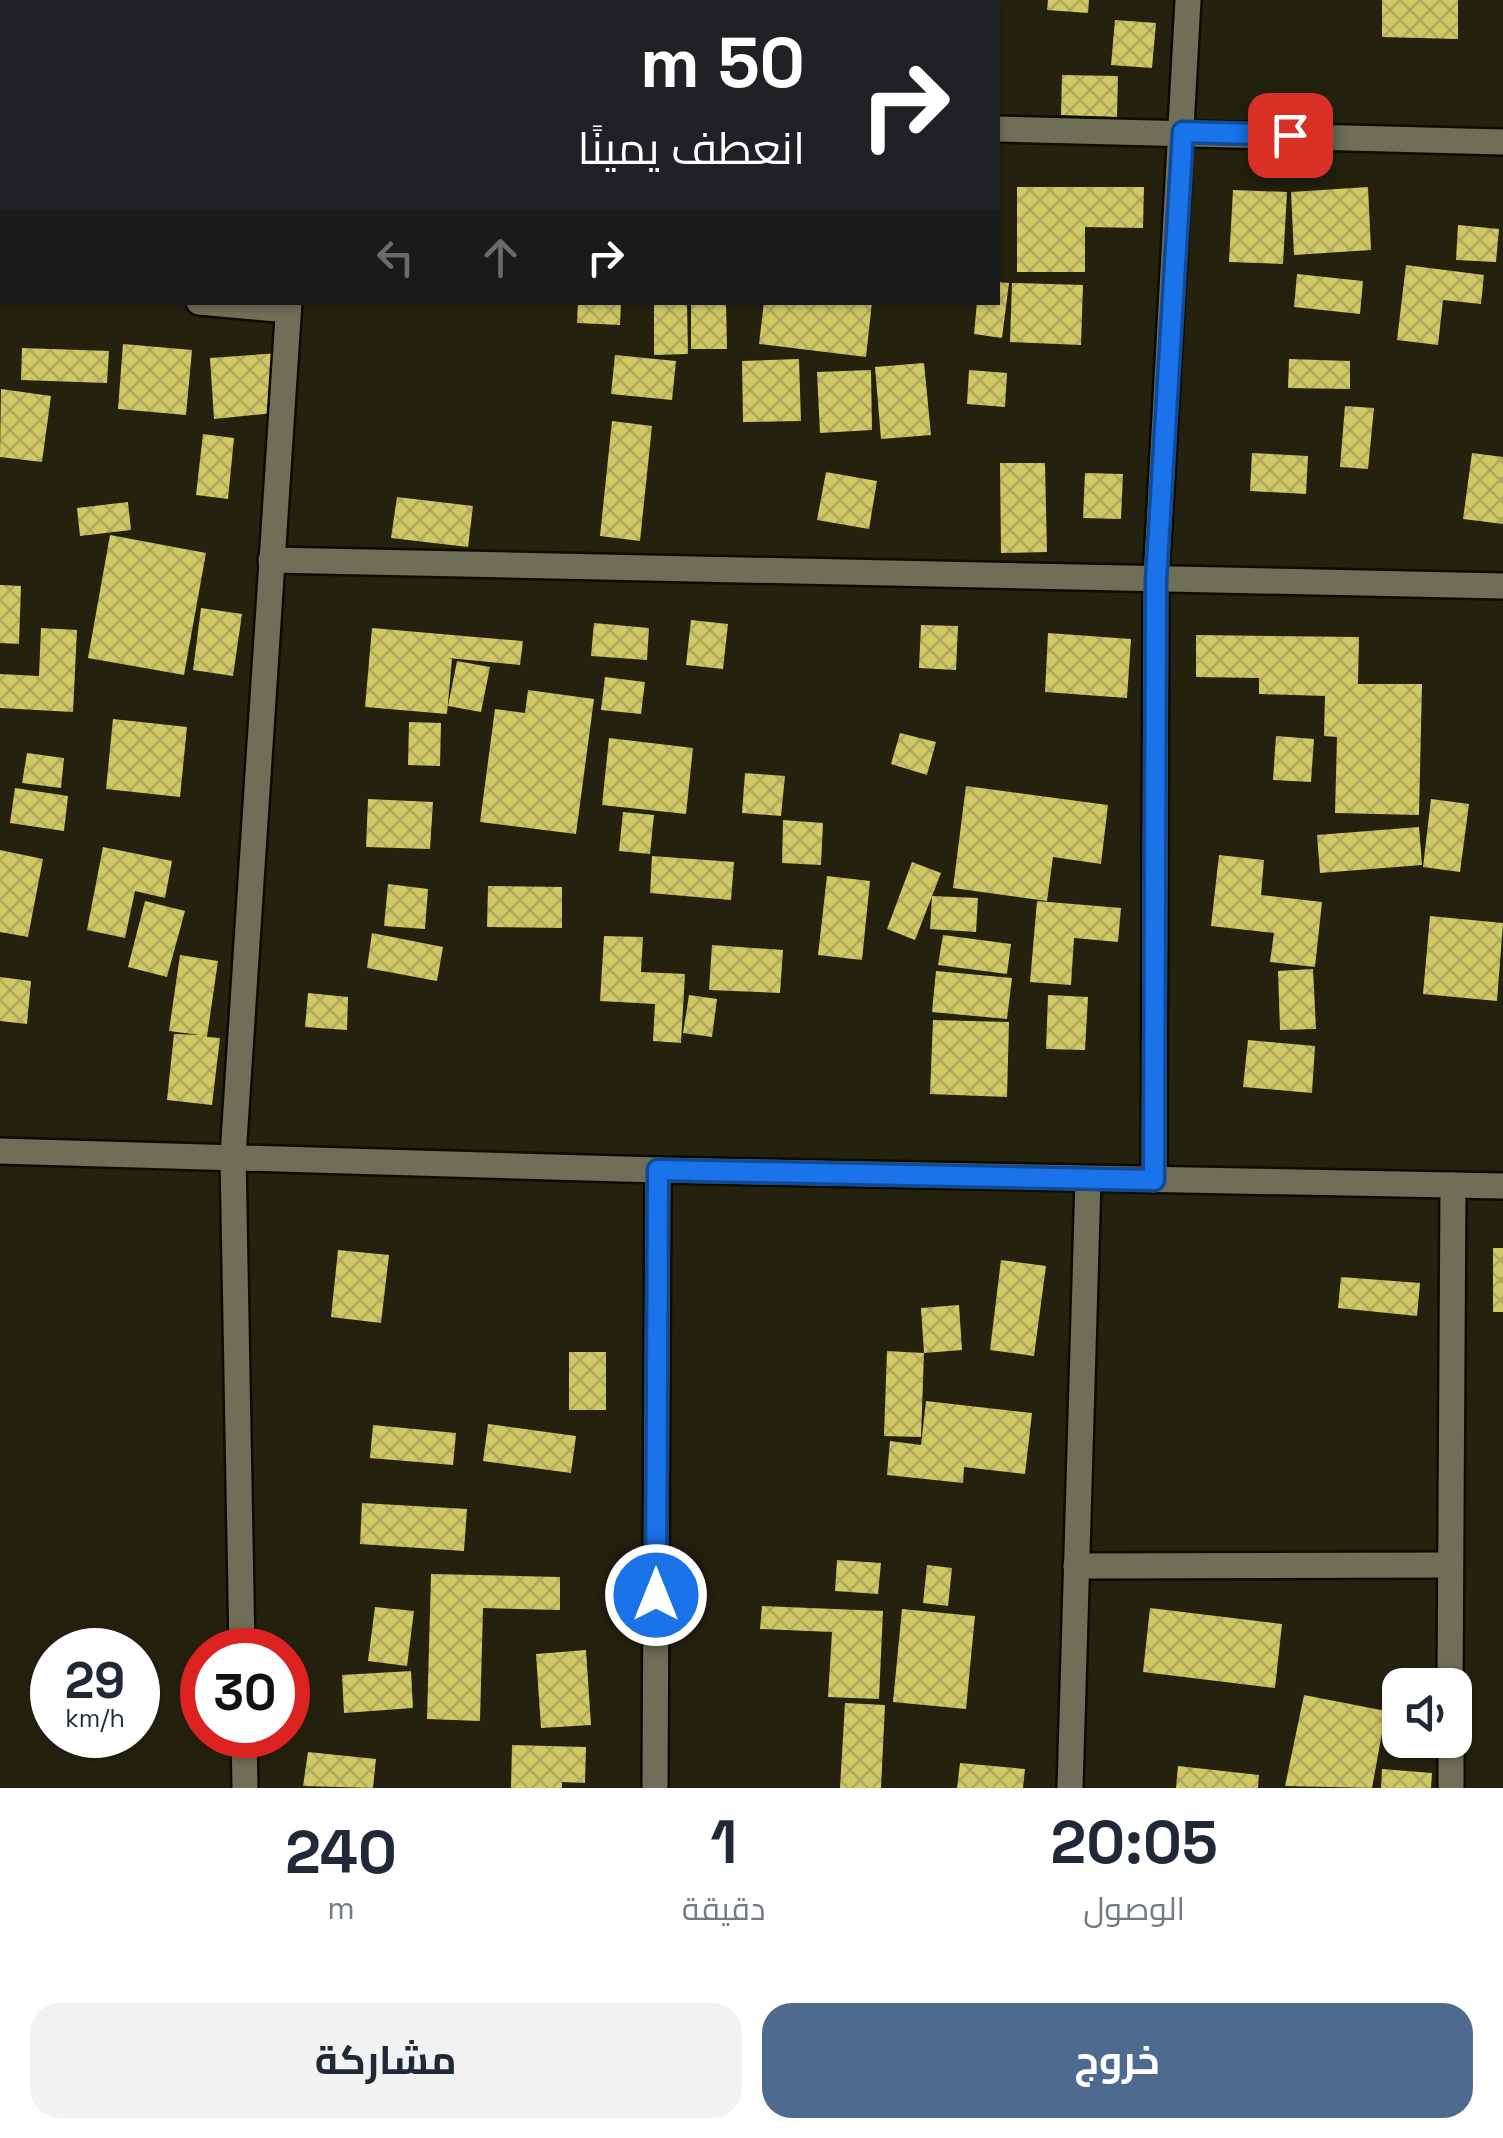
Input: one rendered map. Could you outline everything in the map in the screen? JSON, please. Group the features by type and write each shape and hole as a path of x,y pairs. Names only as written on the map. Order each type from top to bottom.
{"street":[{"path":"1154,1180 1156,580 1188,0"},
{"path":"1000,129 1503,142"},
{"path":"242,1628 233,1156 288,306"},
{"path":"272,560 1503,586"},
{"path":"0,1151 658,1170 1503,1186"},
{"path":"655,1788 658,1170"},
{"path":"1070,1788 1088,1180"},
{"path":"1450,1668 1453,1185"},
{"path":"1076,1566 1449,1564"},
{"path":"244,1758 245,1788"},
{"path":"1451,1758 1452,1788"}],"building":[{"path":"1048,0 1089,0 1088,13 1047,10"},
{"path":"1382,0 1458,0 1458,39 1382,37"},
{"path":"1115,20 1156,23 1152,68 1111,65"},
{"path":"1062,75 1118,76 1117,117 1061,115"},
{"path":"1017,187 1144,187 1143,228 1085,227 1085,272 1017,272"},
{"path":"1368,187 1371,250 1294,255 1291,192"},
{"path":"1233,190 1287,192 1283,264 1229,262"},
{"path":"1458,225 1499,229 1496,262 1456,260"},
{"path":"1406,265 1484,275 1481,304 1443,300 1438,345 1397,340"},
{"path":"1297,274 1363,281 1360,314 1294,307"},
{"path":"1000,282 1009,283 1002,338 974,334 977,305 1000,305"},
{"path":"1012,283 1083,285 1081,345 1010,342"},
{"path":"578,305 621,305 620,325 577,323"},
{"path":"654,305 687,305 688,354 654,355"},
{"path":"691,305 726,305 727,349 691,349"},
{"path":"764,305 872,305 866,357 759,344"},
{"path":"123,344 192,350 186,415 118,409"},
{"path":"22,348 109,351 107,383 21,380"},
{"path":"280,353 285,412 214,419 210,358"},
{"path":"615,355 676,361 672,400 611,394"},
{"path":"799,359 801,421 743,422 742,361"},
{"path":"1289,359 1350,361 1350,389 1288,388"},
{"path":"924,363 931,435 881,439 875,367"},
{"path":"871,370 872,430 820,433 817,372"},
{"path":"969,370 1007,373 1005,407 967,404"},
{"path":"1,389 51,396 42,462 0,457"},
{"path":"1345,406 1374,408 1368,469 1340,467"},
{"path":"612,421 652,426 640,541 600,536"},
{"path":"203,434 234,438 228,499 196,495"},
{"path":"1252,453 1308,456 1306,494 1250,491"},
{"path":"1472,453 1503,457 1503,524 1463,519"},
{"path":"1000,463 1045,463 1047,552 1001,553"},
{"path":"826,472 877,481 869,529 817,520"},
{"path":"1085,473 1123,474 1121,519 1083,518"},
{"path":"397,497 473,506 468,547 391,538"},
{"path":"128,502 131,530 80,536 77,508"},
{"path":"110,535 206,553 184,675 88,658"},
{"path":"0,585 21,586 19,644 0,643"},
{"path":"201,608 242,614 233,676 193,670"},
{"path":"691,620 728,624 723,669 686,665"},
{"path":"594,623 649,628 647,660 591,656"},
{"path":"921,625 958,626 956,670 919,668"},
{"path":"41,628 77,630 73,712 0,708 0,674 39,676"},
{"path":"372,628 523,641 520,665 448,658 452,659 447,714 365,707"},
{"path":"1048,633 1131,639 1127,698 1045,692"},
{"path":"1196,635 1359,637 1358,684 1422,684 1419,815 1335,813 1337,737 1324,736 1325,696 1259,694 1259,678 1196,677"},
{"path":"457,661 490,667 481,712 448,706"},
{"path":"605,677 645,682 641,714 601,710"},
{"path":"528,690 594,699 576,834 480,822 495,709 525,713"},
{"path":"113,719 187,727 180,797 106,789"},
{"path":"409,722 441,723 440,766 408,765"},
{"path":"900,733 936,742 927,775 891,764"},
{"path":"1276,736 1314,739 1311,782 1273,780"},
{"path":"609,738 693,748 686,814 602,805"},
{"path":"27,753 64,758 61,788 22,783"},
{"path":"745,773 785,776 781,816 742,813"},
{"path":"966,786 1108,805 1101,864 1053,857 1047,901 953,888"},
{"path":"15,788 68,796 64,831 10,823"},
{"path":"368,799 433,802 430,849 366,847"},
{"path":"1431,799 1469,804 1460,872 1423,867"},
{"path":"623,812 654,815 650,854 619,851"},
{"path":"783,820 823,823 821,865 782,863"},
{"path":"1419,827 1422,865 1320,873 1317,835"},
{"path":"103,847 172,861 165,898 135,891 125,938 87,930"},
{"path":"0,850 43,859 28,937 0,932"},
{"path":"1219,855 1264,860 1261,895 1322,902 1315,967 1270,962 1274,933 1211,926"},
{"path":"652,856 734,862 731,900 650,893"},
{"path":"912,862 941,873 915,940 887,929"},
{"path":"827,876 870,881 862,960 818,955"},
{"path":"388,884 428,889 425,929 384,926"},
{"path":"488,886 562,887 562,928 487,927"},
{"path":"932,896 978,898 976,932 930,929"},
{"path":"145,901 185,911 167,977 128,967"},
{"path":"1037,901 1121,908 1118,942 1074,938 1071,985 1030,982"},
{"path":"1430,916 1503,923 1497,1001 1423,994"},
{"path":"372,933 443,947 437,981 367,968"},
{"path":"943,935 1011,944 1007,974 938,965"},
{"path":"604,936 643,937 641,972 685,974 681,1043 653,1041 655,1004 600,1001"},
{"path":"712,945 783,950 780,993 709,990"},
{"path":"180,955 218,961 207,1037 220,1038 212,1105 167,1100 174,1034 200,1035 169,1031"},
{"path":"1313,969 1316,1029 1280,1030 1278,971"},
{"path":"936,971 1012,978 1007,1019 932,1012"},
{"path":"0,977 31,981 27,1024 0,1021"},
{"path":"308,993 348,997 347,1030 305,1027"},
{"path":"689,995 717,999 712,1037 683,1033"},
{"path":"1048,995 1088,997 1085,1050 1046,1049"},
{"path":"933,1020 1009,1022 1007,1097 930,1094"},
{"path":"1248,1040 1315,1046 1312,1093 1243,1087"},
{"path":"1493,1248 1503,1248 1503,1312 1493,1312"},
{"path":"338,1250 389,1255 381,1323 331,1317"},
{"path":"1001,1260 1046,1266 1034,1356 990,1350"},
{"path":"1341,1277 1420,1283 1417,1316 1338,1308"},
{"path":"959,1305 962,1350 924,1353 921,1308"},
{"path":"887,1351 924,1353 921,1437 884,1436"},
{"path":"569,1352 606,1352 606,1410 569,1410"},
{"path":"926,1401 1032,1413 1025,1474 964,1467 963,1483 887,1475 890,1441 921,1445"},
{"path":"488,1424 576,1436 571,1473 483,1461"},
{"path":"373,1425 456,1433 453,1465 370,1458"},
{"path":"362,1503 467,1509 464,1551 360,1544"},
{"path":"837,1560 881,1563 878,1594 835,1591"},
{"path":"927,1565 952,1568 948,1606 923,1603"},
{"path":"431,1574 560,1577 560,1610 483,1608 480,1721 427,1719"},
{"path":"762,1606 883,1611 879,1699 828,1697 832,1632 760,1629"},
{"path":"375,1607 414,1611 407,1666 368,1661"},
{"path":"1150,1608 1282,1624 1275,1688 1143,1672"},
{"path":"902,1609 975,1616 966,1709 893,1702"},
{"path":"586,1650 591,1725 541,1728 536,1654"},
{"path":"411,1671 413,1708 344,1713 342,1675"},
{"path":"1304,1695 1382,1710 1372,1788 1285,1786"},
{"path":"845,1703 885,1705 881,1788 840,1788"},
{"path":"512,1745 586,1747 585,1783 562,1782 562,1788 511,1788"},
{"path":"310,1752 376,1759 373,1788 303,1786"},
{"path":"960,1763 1025,1769 1023,1788 957,1788"},
{"path":"1178,1766 1259,1775 1258,1788 1176,1788"},
{"path":"1382,1769 1432,1773 1431,1788 1381,1788"}],"route":[{"path":"656,1595 658,1170 1154,1180 1156,580 1183,132 1290,135"}]}
